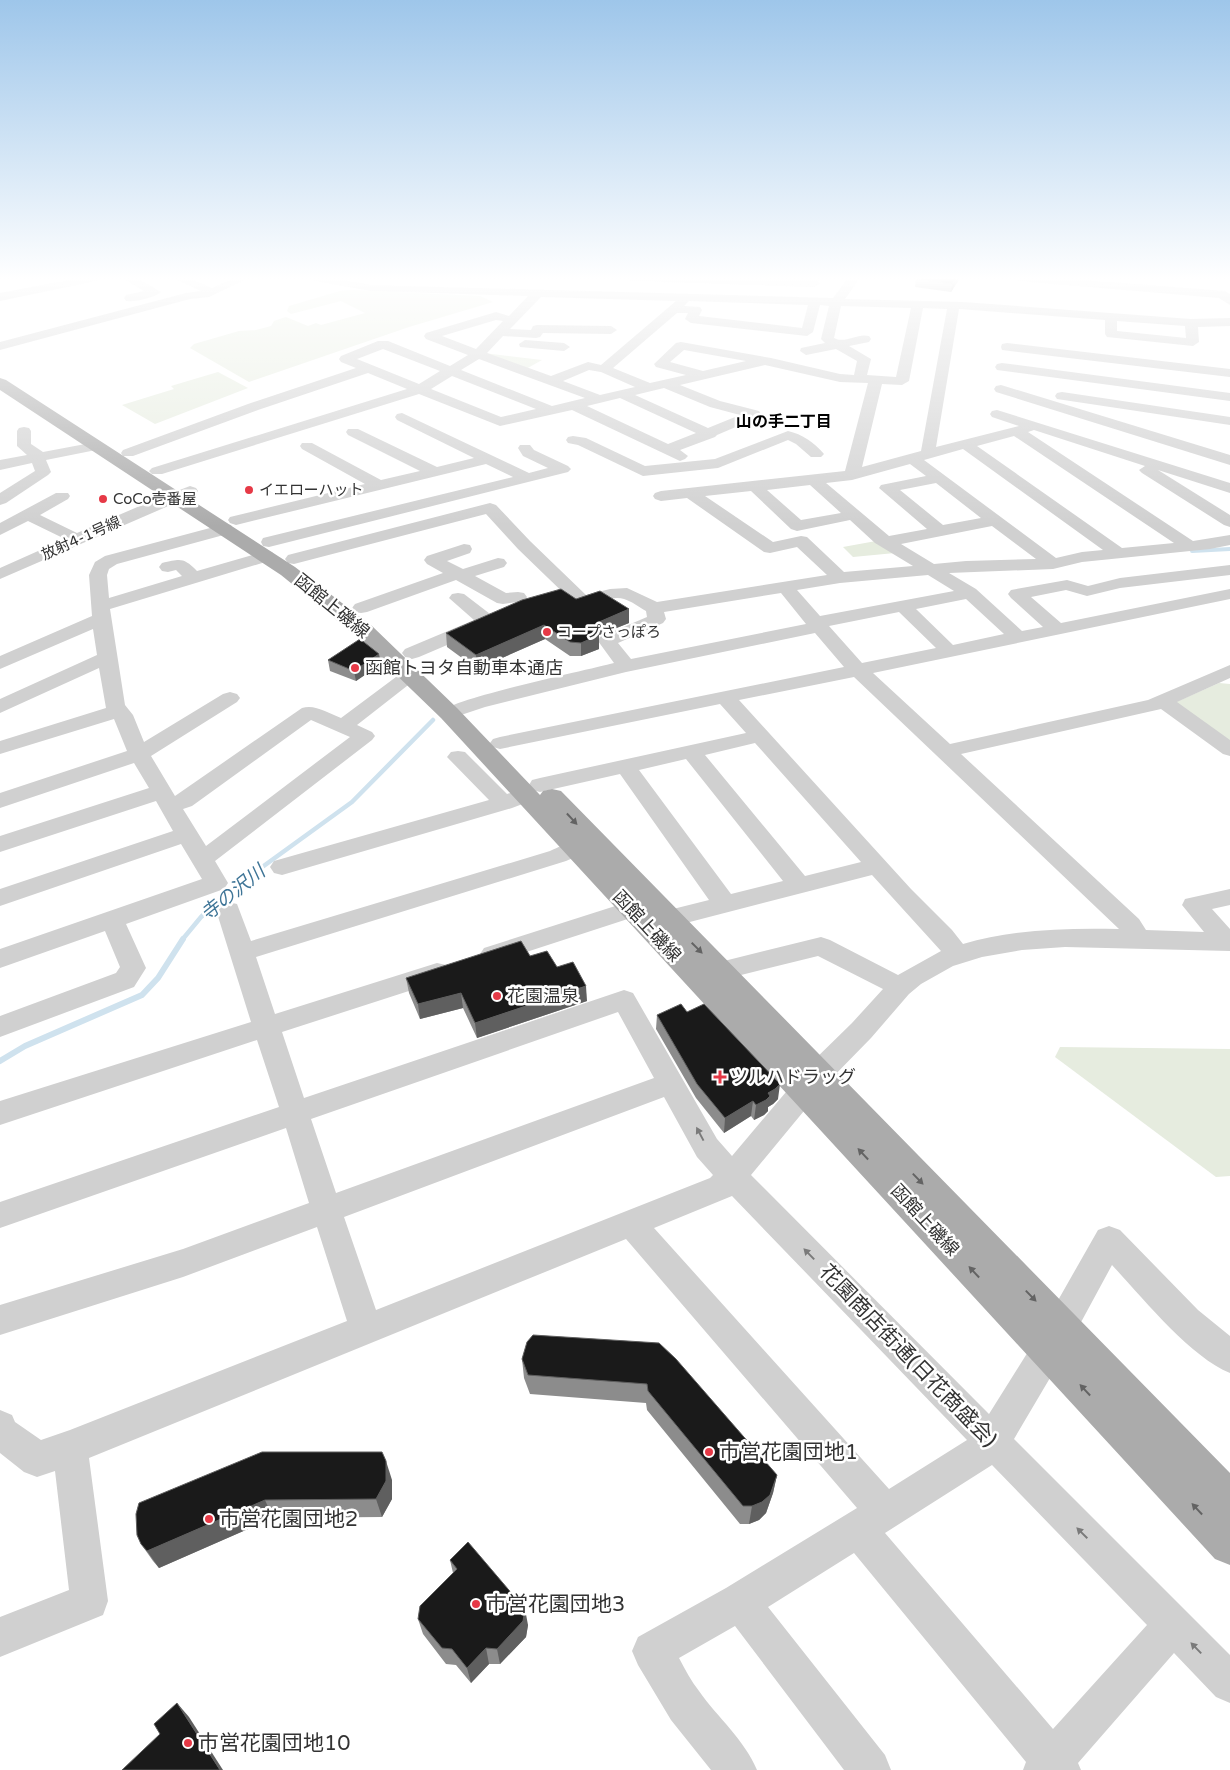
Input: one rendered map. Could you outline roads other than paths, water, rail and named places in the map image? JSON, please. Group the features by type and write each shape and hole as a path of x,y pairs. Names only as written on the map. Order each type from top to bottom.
{"main road":[{"name":"函館上磯線","path":"0,370 157,471 183,494"},
{"name":"函館上磯線","path":"0,383 96,446 183,494 268,549 354,622 412,664"},
{"name":"函館上磯線","path":"268,549 294,559 329,582 361,608 457,710 523,794 722,1006 812,1083"},
{"name":"函館上磯線","path":"457,710 500,743 523,794 812,1083 1054,1338 1230,1544"},
{"name":"函館上磯線","path":"1054,1338 1230,1503"}],"street":[{"path":"350,361 500,422 765,361 840,378 902,380 906,361"},
{"path":"425,361 550,410"},
{"path":"157,471 421,389 467,361"},
{"path":"499,361 599,399"},
{"path":"604,369 614,361"},
{"path":"665,361 661,364 702,375"},
{"path":"860,379 864,361"},
{"path":"932,453 928,450 944,361"},
{"path":"994,436 1004,361"},
{"path":"1124,361 1230,373"},
{"path":"551,381 588,366 604,369 650,388"},
{"path":"1002,367 1230,397"},
{"path":"128,454 253,407 368,368"},
{"path":"852,474 876,380"},
{"path":"666,384 715,404 754,414 710,434 667,450"},
{"path":"1001,389 1230,420"},
{"path":"1001,389 1230,460"},
{"path":"622,394 710,434"},
{"path":"573,405 700,466"},
{"path":"1113,451 1136,431 1165,412"},
{"path":"997,414 1230,488"},
{"path":"402,417 527,478"},
{"path":"661,496 755,487 852,474 1034,426"},
{"path":"1015,430 1190,546"},
{"path":"0,500 43,472 38,458 24,446 24,432"},
{"path":"353,432 435,472"},
{"path":"573,440 581,441 643,471 718,464 788,435 801,441 816,454"},
{"path":"965,444 1120,554"},
{"path":"0,465 96,446"},
{"path":"307,446 380,486 424,526"},
{"path":"0,663 102,612 268,549 406,509 562,469 528,453 525,448"},
{"path":"1113,451 1230,522"},
{"path":"912,458 1053,564"},
{"path":"0,959 216,883 139,754 123,715 115,707 107,657 98,575 102,566 111,560 230,524 488,460"},
{"path":"939,478 887,488 940,531"},
{"path":"813,480 886,542 970,593 1018,637"},
{"path":"755,487 797,526 853,515"},
{"path":"690,493 770,548 800,541 840,578"},
{"name":"放射4-1号線","path":"0,574 183,494"},
{"path":"0,530 62,496"},
{"path":"294,559 332,547 424,526 490,508 524,545 583,602 610,594 627,593 654,608 840,578 990,565 1053,564 1082,557 1210,544 1230,540"},
{"path":"28,515 70,535"},
{"path":"886,542 995,520"},
{"path":"1165,548 1191,574 1222,596"},
{"path":"464,549 433,560 503,600 518,597"},
{"path":"974,551 990,565"},
{"path":"361,608 498,563"},
{"path":"168,567 180,564 194,578"},
{"path":"1057,629 1017,594 1067,585 1087,591 1120,583 1230,570"},
{"path":"785,587 859,670 1130,925 1140,940"},
{"path":"457,710 626,666 970,593"},
{"path":"500,743 1222,596"},
{"path":"344,726 412,664 487,621 458,598"},
{"path":"903,606 950,652"},
{"path":"626,666 607,641 657,619 654,608"},
{"path":"0,707 107,657"},
{"path":"946,751 1154,705 1230,671"},
{"path":"725,697 944,936 957,955"},
{"path":"0,801 139,754 230,698"},
{"path":"1163,701 1230,750"},
{"path":"0,748 118,711"},
{"path":"0,844 165,799 184,801 308,712 365,736 211,854 202,858"},
{"path":"282,867 523,794 625,766 760,736"},
{"path":"691,751 800,886"},
{"path":"458,757 523,794"},
{"path":"625,766 726,904"},
{"path":"0,898 187,834"},
{"path":"241,952 558,856 574,849"},
{"path":"682,915 878,866"},
{"path":"1229,942 1194,905 1230,897"},
{"path":"0,1113 632,909"},
{"path":"228,910 366,1328"},
{"path":"0,1027 125,980 133,968 112,919"},
{"path":"0,1427 0,1432 37,1459 70,1448 721,1187 812,1083 900,987 925,968 957,955 998,945 1045,938 1229,942"},
{"path":"733,968 821,946 890,982"},
{"name":"花園商店街通(日花商盛会)","path":"296,1113 624,1000 708,1148 732,1176 1230,1683"},
{"path":"0,1320 183,1263 672,1082"},
{"path":"0,1215 296,1113"},
{"path":"631,1223 871,1520 1052,1767 1173,1625"},
{"path":"736,1770 720,1747 685,1706 652,1651 740,1602 976,1455 992,1442 1054,1338 1109,1240 1186,1321 1230,1358"},
{"path":"0,1637 89,1601 70,1448"},
{"path":"740,1602 870,1770"}],"waterway":[{"name":"寺の沢川","path":"1192,551 1230,549"},
{"name":"寺の沢川","path":"182,940 201,917 229,891 352,802 433,720"},
{"name":"寺の沢川","path":"0,1061 25,1046 142,995 158,978 183,939"}],"place":[{"name":"イエローハット","path":"249,490"},
{"name":"CoCo壱番屋","path":"103,499"},
{"name":"コープさっぽろ","path":"547,632"},
{"name":"函館トヨタ自動車本通店","path":"355,668"},
{"name":"花園温泉","path":"497,996"},
{"name":"ツルハドラッグ","path":"720,1077"},
{"name":"市営花園団地1","path":"709,1452"},
{"name":"市営花園団地2","path":"209,1519"},
{"name":"市営花園団地3","path":"476,1604"},
{"name":"市営花園団地10","path":"188,1743"}],"district":[{"name":"山の手二丁目","path":"784,422"}]}
